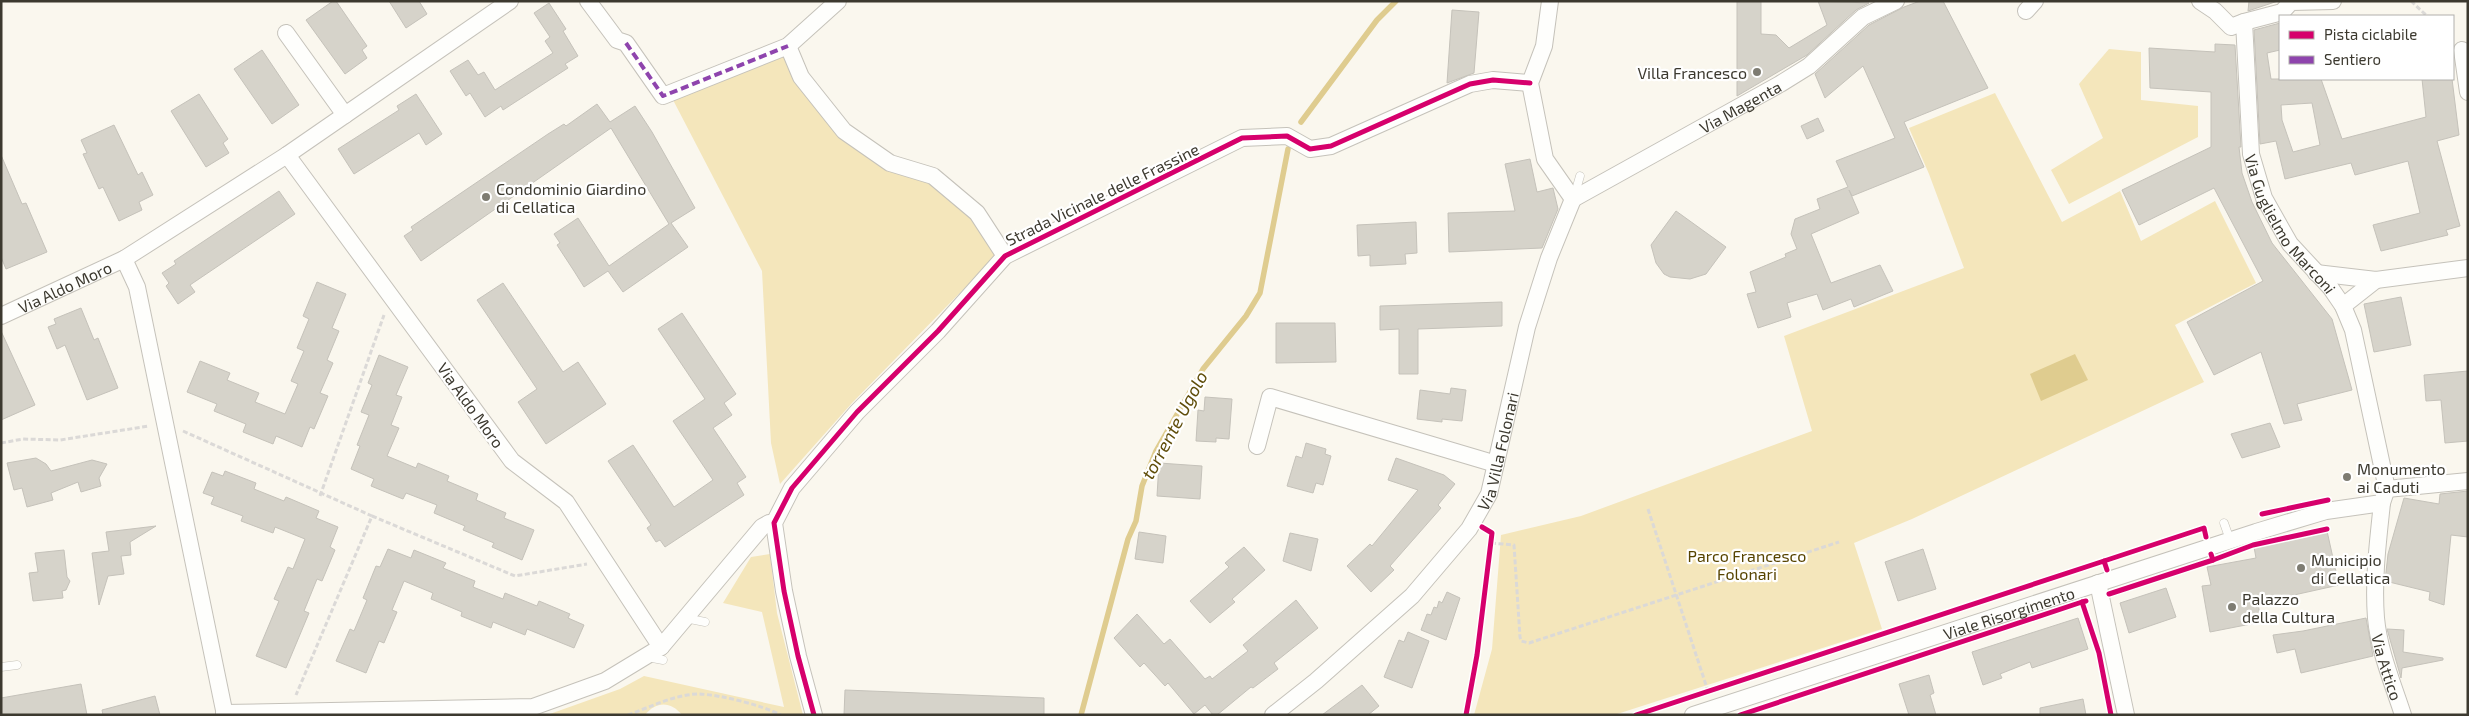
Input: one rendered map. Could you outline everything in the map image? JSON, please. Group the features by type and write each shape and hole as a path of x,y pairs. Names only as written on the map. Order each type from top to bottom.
{"street":[{"name":"Via Aldo Moro","path":"2,313 124,259 287,155 510,1"},
{"path":"588,1 617,40 626,43 663,96 788,46 838,1"},
{"path":"1550,1 1544,46 1530,83 1545,159 1574,198"},
{"name":"Via Magenta","path":"1574,198 1780,84 1809,66 1863,17 1896,1"},
{"path":"2200,1 2214,6 2238,25 2288,5 2333,1"},
{"name":"Via Guglielmo Marconi","path":"2238,25 2251,154 2264,198 2290,244 2330,287 2343,306 2353,330 2390,494"},
{"path":"286,33 346,115"},
{"path":"788,46 801,77 844,131 890,164 933,176 977,214 1006,256"},
{"path":"2462,50 2468,92"},
{"name":"Strada Vicinale delle Frassine","path":"774,523 792,488 857,412 938,331 1006,256 1242,138 1287,136 1310,148 1326,147 1470,84 1493,80 1530,83"},
{"name":"Via Aldo Moro","path":"287,155 512,462 566,502 662,653"},
{"name":"Via Villa Folonari","path":"1273,715 1316,682 1412,596 1469,529 1489,494 1527,327 1549,258 1574,198"},
{"name":"Via Aldo Moro","path":"124,259 137,287 224,714 533,707 605,681 645,656 662,653 685,618 762,527 769,523 774,523"},
{"path":"2316,272 2376,280 2468,268"},
{"path":"2343,306 2376,280"},
{"path":"1257,446 1270,397 1496,464"},
{"name":"Viale Risorgimento","path":"1693,715 2230,540 2326,511 2390,494 2468,481"},
{"name":"Via Attico","path":"2390,494 2375,565 2376,618 2381,644 2403,715"},
{"path":"774,523 784,591 798,656 814,715"},
{"path":"2098,583 2126,715"}],"lane":[{"path":"1574,198 1580,176"},
{"path":"2224,523 2230,540"},
{"path":"685,618 705,622"},
{"path":"1,667 17,665"}],"path":[{"path":"2411,1 2426,15"},
{"path":"320,496 391,297"},
{"path":"1,443 23,439 60,440 166,423 372,516 515,576 605,561"},
{"path":"1648,509 1708,689"},
{"path":"292,704 372,516"},
{"path":"1490,552 1492,533"},
{"path":"1491,542 1514,545 1520,637 1521,641 1525,643 1839,542"},
{"path":"1700,694 1708,689 1718,688"},
{"path":"628,715 683,697 699,694 764,706 781,715"}],"green space":[{"path":"2109,49 2141,52 2141,100 2198,106 2198,137 2069,204 2051,170 2103,138 2079,84"},
{"path":"782,53 839,137 931,182 971,218 996,256 852,403 780,484 771,443 762,271 672,98"},
{"name":"Parco Francesco Folonari","path":"1995,93 2062,222 2120,191 2141,241 2215,201 2256,283 2175,325 2204,382 1912,519 1854,543 1882,629 1614,715 1474,715 1492,649 1501,535 1581,516 1812,431 1784,336 1964,268 1929,174 1909,128"},
{"path":"770,554 777,613 803,715 682,715 678,710 664,704 654,707 645,715 547,715 620,689 644,676 784,707 762,612 723,603 751,557"}],"shaded area":[{"path":"2075,354 2088,380 2041,401 2030,374"}],"building":[{"path":"333,1 336,1 367,46 362,50 367,58 345,74 306,20"},
{"path":"389,1 419,1 427,14 406,28"},
{"name":"Villa Francesco","path":"1737,1 1761,1 1761,34 1776,35 1789,48 1827,25 1818,1 1869,3 1856,10 1807,55 1737,96"},
{"path":"1920,1 1943,1 1988,88 1904,122 1924,167 1852,196 1849,190 1859,213 1811,234 1831,283 1880,265 1893,291 1854,307 1851,299 1823,310 1817,294 1787,303 1791,317 1758,328 1747,294 1756,292 1750,272 1786,257 1785,254 1797,249 1791,234 1795,219 1820,209 1817,199 1848,187 1836,161 1895,138 1863,66 1825,98 1815,74 1869,25"},
{"path":"2249,1 2278,1 2248,11"},
{"path":"549,3 566,29 563,31 578,56 565,64 568,68 503,110 501,106 485,117 470,93 466,96 450,71 468,60 478,75 484,72 495,90 553,53 545,41 550,37 534,13"},
{"path":"1452,10 1479,12 1474,73 1447,83"},
{"path":"2279,23 2279,50 2267,53 2271,79 2321,80 2342,139 2426,117 2422,80 2452,80 2459,135 2437,141 2460,226 2446,230 2448,235 2381,251 2373,225 2420,213 2408,161 2355,175 2351,163 2285,179 2276,141 2260,144 2254,30","holes":["2312,103 2320,145 2293,152 2282,120 2281,105"]},
{"path":"2215,44 2235,45 2241,147 2239,147 2242,173 2252,202 2272,243 2332,319 2352,390 2297,404 2302,420 2284,424 2261,352 2214,375 2187,322 2263,281 2214,188 2139,225 2122,190 2211,147 2211,92 2150,88 2149,48 2215,52"},
{"path":"262,50 299,105 272,124 234,69"},
{"path":"199,94 228,139 223,143 229,153 206,167 171,111"},
{"path":"416,94 442,134 426,145 419,133 354,174 338,149 399,110 397,106"},
{"name":"Condominio Giardino di Cellatica","path":"597,104 610,122 635,106 652,132 695,208 671,223 688,247 623,292 608,271 584,287 557,245 560,243 554,234 578,218 609,266 669,224 611,128 421,261 404,236 413,230 411,227 548,134 564,124 566,126"},
{"path":"1818,118 1824,131 1807,139 1801,126"},
{"path":"114,125 138,175 142,172 153,195 139,202 142,210 119,221 103,187 99,189 83,154 87,153 81,140"},
{"path":"1,155 22,204 26,203 47,252 6,269 1,257"},
{"path":"1530,159 1537,192 1553,188 1558,209 1542,248 1449,252 1448,213 1515,211 1505,164"},
{"path":"279,191 295,214 190,285 195,292 178,304 166,286 169,283 162,273 176,264 174,261"},
{"path":"1676,211 1726,247 1706,274 1690,279 1670,277 1664,274 1656,263 1651,245"},
{"path":"1416,222 1417,253 1405,254 1406,264 1370,266 1370,255 1358,256 1357,225"},
{"path":"317,282 346,294 332,328 339,331 327,360 333,363 320,393 328,396 314,429 310,427 302,447 276,436 273,444 243,432 246,424 214,411 217,404 187,392 200,361 230,373 227,380 259,393 255,402 285,414 298,384 291,381 304,351 297,348 309,319 303,316"},
{"path":"503,283 563,372 578,362 606,404 546,444 518,402 537,389 477,300"},
{"path":"2401,297 2411,345 2374,352 2364,304"},
{"path":"1502,302 1502,326 1418,329 1418,374 1399,374 1399,329 1380,330 1380,306"},
{"path":"81,308 94,340 98,338 118,388 87,400 65,345 57,349 48,327 56,324 54,319"},
{"path":"682,313 736,394 724,403 732,415 713,428 746,477 737,483 744,495 665,547 660,540 656,542 647,528 651,525 608,461 633,445 674,507 713,480 673,421 705,399 658,329"},
{"path":"1276,323 1335,323 1336,362 1276,363"},
{"path":"1,331 35,405 1,420"},
{"path":"379,355 408,367 396,395 402,397 391,425 399,428 387,456 416,468 418,463 449,476 447,481 478,494 476,500 506,513 504,518 534,530 522,560 492,547 494,543 463,530 465,526 434,513 437,505 406,493 403,499 371,486 374,479 351,469 360,446 357,445 369,415 361,412 372,385 368,383"},
{"path":"2468,371 2468,441 2445,443 2441,400 2426,401 2424,375"},
{"path":"1451,388 1466,390 1462,421 1442,419 1442,422 1417,419 1420,390 1450,394"},
{"path":"1205,397 1232,399 1229,439 1216,438 1216,442 1196,441 1198,410 1204,411"},
{"path":"2270,423 2280,447 2242,458 2231,434"},
{"path":"1306,443 1326,449 1325,454 1331,456 1323,485 1316,483 1313,493 1287,486 1296,456 1302,458"},
{"path":"36,458 46,464 51,471 92,460 107,464 99,478 101,486 81,492 78,482 51,493 53,500 27,507 22,488 14,490 7,463"},
{"path":"1396,458 1444,475 1455,484 1438,505 1441,508 1390,566 1394,570 1371,592 1347,566 1370,544 1372,546 1418,490 1388,480"},
{"path":"1159,463 1202,466 1200,499 1157,496"},
{"path":"225,471 256,483 254,489 284,501 286,497 319,511 316,518 338,527 330,547 335,550 322,581 317,579 304,611 309,613 286,668 256,656 279,601 274,599 288,567 293,569 305,539 275,527 273,533 241,521 243,516 211,504 214,497 203,493 212,472 223,476"},
{"path":"2468,491 2468,537 2451,535 2444,605 2429,600 2430,592 2385,581 2388,554 2404,498 2439,504 2440,494"},
{"path":"156,526 130,542 131,555 121,556 124,574 108,576 99,605 92,553 109,551 106,532"},
{"path":"2327,531 2339,585 2258,603 2261,622 2210,632 2202,586 2211,585 2207,567 2256,558 2254,547"},
{"path":"1139,532 1166,536 1163,563 1135,559"},
{"path":"1290,533 1318,539 1311,571 1283,561"},
{"path":"1244,547 1265,570 1232,599 1235,602 1210,623 1190,601 1229,567 1225,563"},
{"path":"388,549 411,558 414,550 446,563 443,568 475,581 473,587 503,599 505,593 537,606 539,601 570,614 568,618 584,625 574,648 527,629 525,635 493,622 491,628 461,616 462,612 431,599 433,593 404,581 392,610 397,612 384,643 379,641 366,673 336,661 350,629 354,631 367,600 363,598 376,566 380,567"},
{"path":"1923,549 1936,589 1898,601 1885,562"},
{"path":"64,550 67,577 70,581 66,590 62,591 63,598 33,601 29,573 38,572 35,553"},
{"path":"2166,588 2176,617 2129,633 2120,603"},
{"path":"1447,592 1460,598 1446,640 1421,630 1427,614 1431,615 1434,607 1437,608 1439,601 1442,603"},
{"path":"1296,600 1318,628 1274,663 1278,669 1253,688 1251,687 1217,715 1213,715 1205,705 1194,714 1168,683 1165,686 1144,663 1140,667 1114,638 1137,614 1164,644 1170,639 1205,679 1210,676 1212,679 1248,651 1243,645"},
{"path":"2078,618 2088,649 2032,668 2030,662 2000,674 2002,678 1983,685 1972,652"},
{"path":"2366,618 2373,656 2301,673 2295,649 2277,653 2273,635"},
{"path":"2387,629 2404,630 2403,652 2443,658 2443,660 2402,668 2401,678"},
{"path":"1408,632 1429,641 1412,688 1384,677 1399,640 1404,642"},
{"path":"1929,675 1934,693 1930,695 1936,715 1909,715 1899,684"},
{"path":"81,684 87,715 1,715 1,698"},
{"path":"1362,685 1379,706 1368,715 1322,715"},
{"path":"845,690 1044,698 1044,715 844,715"},
{"path":"155,696 160,715 103,715 102,710"},
{"path":"2083,699 2086,715 2040,715 2040,708"}],"waterway":[{"path":"1301,122 1377,20 1396,1"},
{"name":"torrente Ugolo","path":"1081,715 1128,539 1136,521 1142,486 1156,451 1203,369 1246,316 1260,293 1288,149"}],"marked path":[{"path":"626,43 663,96 788,46"}],"cycle path":[{"path":"814,715 798,656 784,591 774,523 792,488 857,412 938,331 1005,256 1242,138 1287,136 1310,149 1331,146 1470,84 1493,80 1530,83"},
{"path":"2262,514 2328,500"},
{"path":"1466,715 1477,655 1492,533 1482,527"},
{"path":"2104,561 2204,528 2206,537"},
{"path":"2213,560 2253,545 2327,529"},
{"path":"2109,594 2213,560 2211,554"},
{"path":"1636,715 2104,561 2107,570"},
{"path":"2086,601 2082,602 2099,653 2111,715"},
{"path":"1740,715 2082,602"}],"place":[{"name":"Villa Francesco","path":"1757,72"},
{"name":"Condominio Giardino di Cellatica","path":"486,197"},
{"name":"Monumento ai Caduti","path":"2347,477"},
{"name":"Municipio di Cellatica","path":"2301,568"},
{"name":"Palazzo della Cultura","path":"2232,607"}]}
